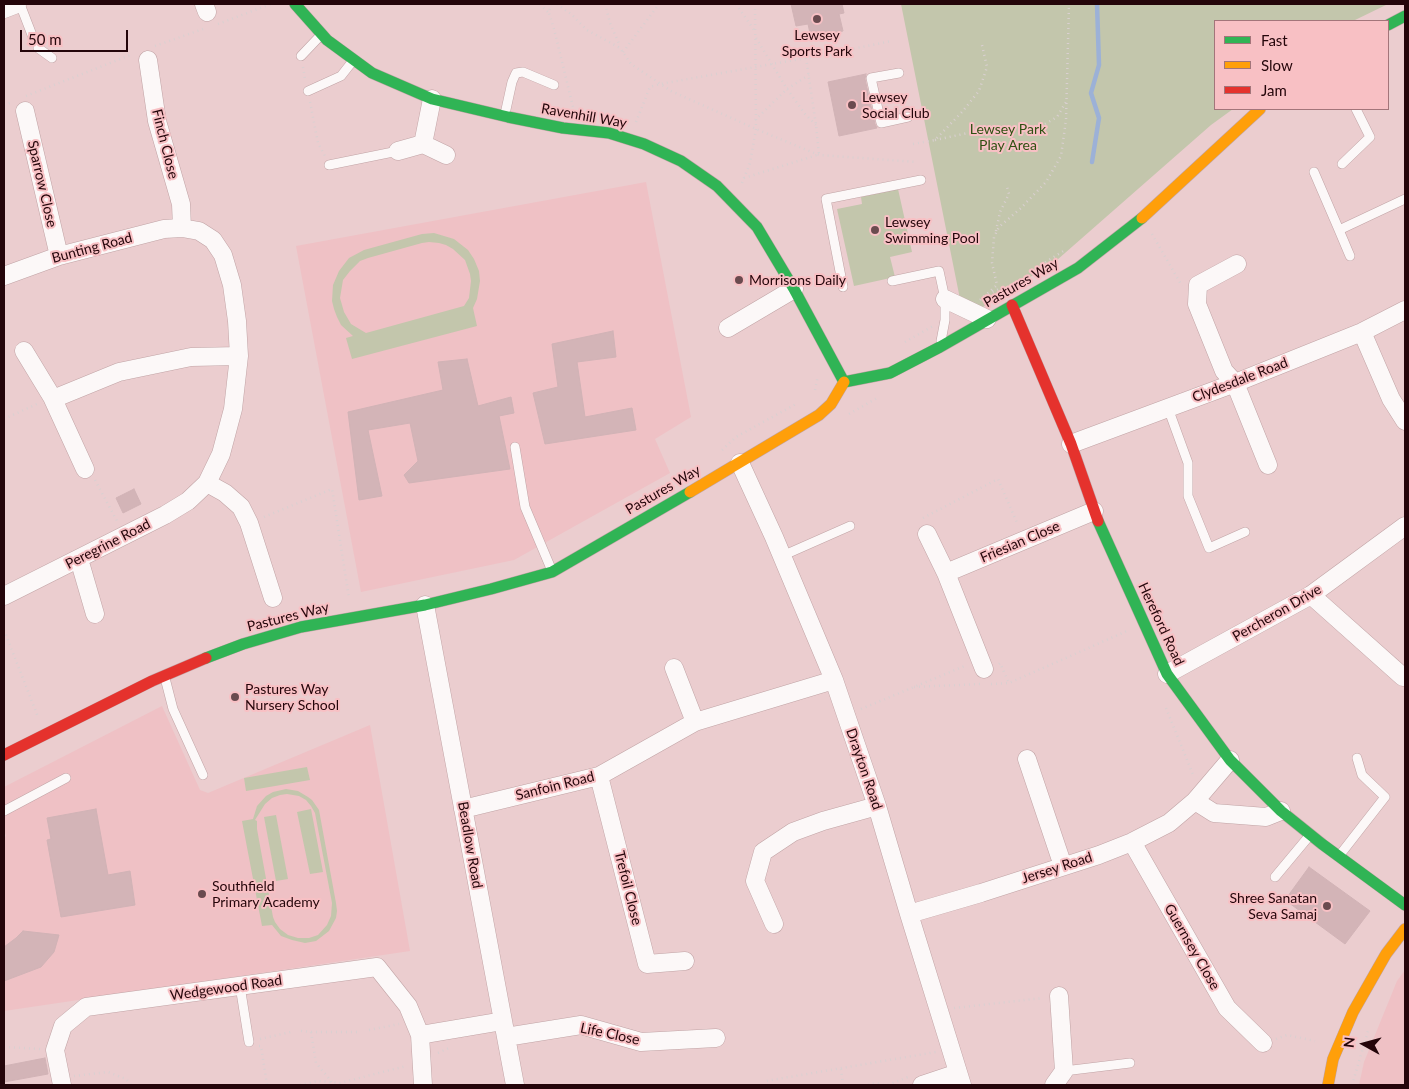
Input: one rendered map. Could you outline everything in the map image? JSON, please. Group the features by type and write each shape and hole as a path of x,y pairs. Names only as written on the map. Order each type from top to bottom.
{"street":[{"path":"4,9 19,4"},
{"name":"Ravenhill Way","path":"295,4 328,40 354,60 372,72 432,99 563,128 609,133 644,144 681,161 717,186 757,227 794,289 844,382"},
{"path":"1389,24 1405,16"},
{"name":"Finch Close","path":"148,60 157,121 181,204 182,228"},
{"path":"423,144 432,99"},
{"name":"Pastures Way","path":"4,755 164,676 243,644 301,627 426,605 552,572 740,463 819,414 831,404 844,382 890,373 940,347 1078,268 1143,218 1259,110"},
{"name":"Sparrow Close","path":"25,111 59,256"},
{"path":"398,151 423,144 446,156"},
{"name":"Bunting Road","path":"4,276 59,256 164,229 182,228"},
{"name":"Peregrine Road","path":"4,596 165,515 188,501 207,483 221,454 233,410 239,356 237,321 232,285 223,255 213,240 199,231 182,228"},
{"path":"1237,264 1198,285 1197,304 1224,370 1235,383 1268,465"},
{"path":"728,328 794,289"},
{"path":"945,299 987,319"},
{"name":"Hereford Road","path":"1012,305 1071,444 1094,511 1167,674 1230,760 1281,812 1405,905"},
{"name":"Clydesdale Road","path":"1071,444 1235,383 1362,332 1405,310"},
{"path":"1362,332 1391,399 1405,421"},
{"path":"24,350 52,398 85,469"},
{"path":"52,398 119,372 190,357 239,356"},
{"name":"Drayton Road","path":"740,463 782,556 834,680 877,806 960,1079"},
{"path":"207,483 225,493 241,506 250,523 273,598"},
{"name":"Friesian Close","path":"946,573 1094,511"},
{"name":"Percheron Drive","path":"1167,674 1312,595 1405,526"},
{"path":"927,534 946,573 984,674"},
{"path":"79,559 94,614"},
{"path":"1312,595 1403,677"},
{"name":"Beadlow Road","path":"426,605 515,1085"},
{"path":"674,668 696,722"},
{"name":"Sanfoin Road","path":"463,809 599,776 696,722 834,680"},
{"path":"1027,760 1063,866"},
{"name":"Jersey Road","path":"909,914 1099,855 1132,842 1169,823 1195,801 1230,760"},
{"name":"Trefoil Close","path":"599,776 647,964 685,961"},
{"path":"1195,801 1214,813 1266,817 1281,812"},
{"path":"774,924 755,881 763,852 793,832 823,820 877,806"},
{"name":"Guernsey Close","path":"1132,842 1227,1008 1263,1043"},
{"path":"1328,1085 1334,1059 1353,1012 1386,954 1405,929"},
{"name":"Wedgewood Road","path":"61,1082 55,1050 63,1026 86,1006 377,967 408,1006 417,1028 422,1059 423,1085"},
{"path":"1059,996 1059,1078"},
{"name":"Life Close","path":"504,1029 581,1025 641,1042 716,1038"},
{"path":"417,1028 504,1029"},
{"path":"922,1085 960,1079"}],"lane":[{"path":"19,4 32,35"},
{"path":"301,56 322,34"},
{"path":"38,48 52,58"},
{"path":"308,91 341,76 354,60"},
{"path":"504,116 516,73 523,72 554,85"},
{"path":"898,73 871,78 881,123 908,117"},
{"path":"1342,164 1370,137 1356,110"},
{"path":"329,165 398,151"},
{"path":"1314,172 1350,256"},
{"path":"843,287 826,199 921,180"},
{"path":"1339,230 1405,199"},
{"path":"892,281 940,271 945,299 945,320 940,347"},
{"path":"1168,408 1188,463 1188,496 1209,548 1244,532"},
{"path":"515,447 525,507 552,572"},
{"path":"782,556 850,526"},
{"path":"164,676 173,709 203,774"},
{"path":"1339,856 1384,796 1362,775 1356,758"},
{"path":"4,811 66,778"},
{"path":"1275,877 1311,835"},
{"path":"240,986 249,1042"},
{"path":"1059,1078 1130,1063"}],"path":[{"path":"540,4 549,13 554,28 575,115 564,118 563,128"},
{"path":"549,13 551,4"},
{"path":"557,4 571,14 587,30 620,48"},
{"path":"605,4 620,48 631,64 671,91 819,155 917,162"},
{"path":"623,52 659,4"},
{"path":"736,4 755,31"},
{"path":"732,202 750,163 756,129 755,4"},
{"path":"994,237 999,227 1046,182 1061,156 1066,120 1069,4"},
{"path":"755,37 787,89 805,114 816,125"},
{"path":"629,139 650,87 892,41"},
{"path":"935,140 979,91 987,68 982,45"},
{"path":"301,56 318,143 329,165"},
{"path":"806,58 819,155"},
{"path":"756,120 787,89 809,75"},
{"path":"1045,124 1057,117 1067,100"},
{"path":"913,144 968,133"},
{"path":"744,178 819,155"},
{"path":"978,303 997,285 992,263 994,237 1000,212 1009,194 1007,187"},
{"path":"1143,218 1187,294 1197,304"},
{"path":"903,343 934,325"},
{"path":"814,394 820,368"},
{"path":"4,419 52,398"},
{"path":"721,450 736,437 797,404"},
{"path":"85,469 96,481 125,536"},
{"path":"927,534 923,518 998,479 1024,540"},
{"path":"250,523 332,489 350,604"},
{"path":"846,715 914,687 984,674 1010,683 1144,624"},
{"path":"4,630 40,724"},
{"path":"914,687 984,674"},
{"path":"938,1010 1059,996"},
{"path":"369,1030 417,1028"},
{"path":"1352,1085 1368,1030"},
{"path":"301,1031 360,1032"},
{"path":"249,1042 291,1032"},
{"path":"311,1032 316,1063 332,1082"},
{"path":"1263,1043 1287,1034 1316,1041"},
{"path":"249,1042 261,1046 267,1085"},
{"path":"300,1085 318,1081 340,1084 422,1059 453,1046"},
{"path":"4,1047 55,1050"},
{"path":"767,1085 766,1081 951,1050"},
{"path":"841,1069 843,1085"},
{"path":"61,1082 87,1074 108,1072 126,1079 131,1085"},
{"path":"868,1085 876,1083 884,1085"}],"shaded area":[{"path":"646,182 691,417 655,439 670,473 514,560 361,592 296,246"},
{"name":"Southfield Primary Academy","path":"162,706 200,790 208,793 370,725 410,951 4,1011 4,838 6,836 4,830 4,787"},
{"path":"1405,970 1405,1085 1359,1085 1364,1062 1397,981"}],"green space":[{"name":"Lewsey Park Play Area","path":"901,4 1388,4 1355,20 1214,20 1214,110 1232,110 1211,125 1057,260 964,319"},
{"name":"Lewsey Swimming Pool","path":"898,189 912,252 890,257 895,277 854,286 837,209 862,204 861,197"},
{"path":"434,233 454,239 468,250 474,259 479,271 480,281 477,299 473,308 477,326 352,359 346,338 353,336 341,325 332,301 333,285 339,271 349,258 364,250 422,234","holes":["422,243 439,243 453,249 465,260 471,281 469,298 464,306 366,333 351,324 344,312 340,298 343,280 360,261"]},
{"path":"307,767 310,780 246,791 244,778"},
{"path":"286,789 298,791 312,800 319,810 337,911 336,918 329,931 316,941 305,943 292,940 281,936 272,925 262,926 242,821 253,819 257,806 266,796","holes":["287,794 299,796 306,800 315,813 332,903 331,916 327,925 318,935 309,938 298,938 288,935 275,922 257,821 255,820 265,804 272,798"]},
{"path":"311,809 323,872 310,874 297,812"},
{"path":"276,815 288,879 276,881 264,817"}],"building":[{"name":"Lewsey Sports Park","path":"791,4 842,4 844,13 839,14 843,31 811,38 808,24 796,26"},
{"name":"Lewsey Social Club","path":"866,74 865,79 877,128 839,136 828,82"},
{"path":"613,331 616,357 577,362 585,417 632,408 636,430 545,444 533,393 558,387 552,344"},
{"path":"467,359 478,406 511,397 514,413 499,416 510,469 409,483 404,475 418,461 410,423 368,430 382,496 359,500 348,412 443,390 438,362"},
{"path":"134,489 141,504 123,513 116,498"},
{"path":"96,809 108,875 130,871 135,905 61,917 47,840 51,839 47,818"},
{"name":"Shree Sanatan Seva Samaj","path":"1309,867 1370,911 1345,944 1285,900"},
{"path":"23,931 59,935 54,952 41,967 4,981 4,947"},
{"path":"45,1058 48,1074 4,1082 4,1066"}],"waterway":[{"path":"1092,162 1099,118 1091,93 1099,65 1097,4"}],"traffic: fast":[{"path":"295,4 327,40 372,73 432,99 563,128 609,133 644,144 681,161 717,186 757,227 794,289 844,382"},
{"path":"1389,24 1405,16"},
{"path":"844,382 890,373 940,347 1078,268 1142,218"},
{"path":"206,658 243,644 301,627 425,605 552,572 690,492"},
{"path":"1098,521 1167,674 1230,760 1281,811 1322,844 1405,905"}],"traffic: slow":[{"path":"1142,218 1259,110"},
{"path":"690,492 819,415 831,404 844,382"},
{"path":"1328,1085 1333,1059 1353,1012 1386,954 1405,929"}],"traffic: jam":[{"path":"1012,305 1071,444 1098,521"},
{"path":"4,755 152,681 206,658"}],"place":[{"name":"Lewsey Sports Park","path":"817,19"},
{"name":"Lewsey Social Club","path":"852,105"},
{"name":"Lewsey Swimming Pool","path":"875,230"},
{"name":"Morrisons Daily","path":"739,280"},
{"name":"Pastures Way Nursery School","path":"235,697"},
{"name":"Southfield Primary Academy","path":"202,894"},
{"name":"Shree Sanatan Seva Samaj","path":"1327,906"}]}
